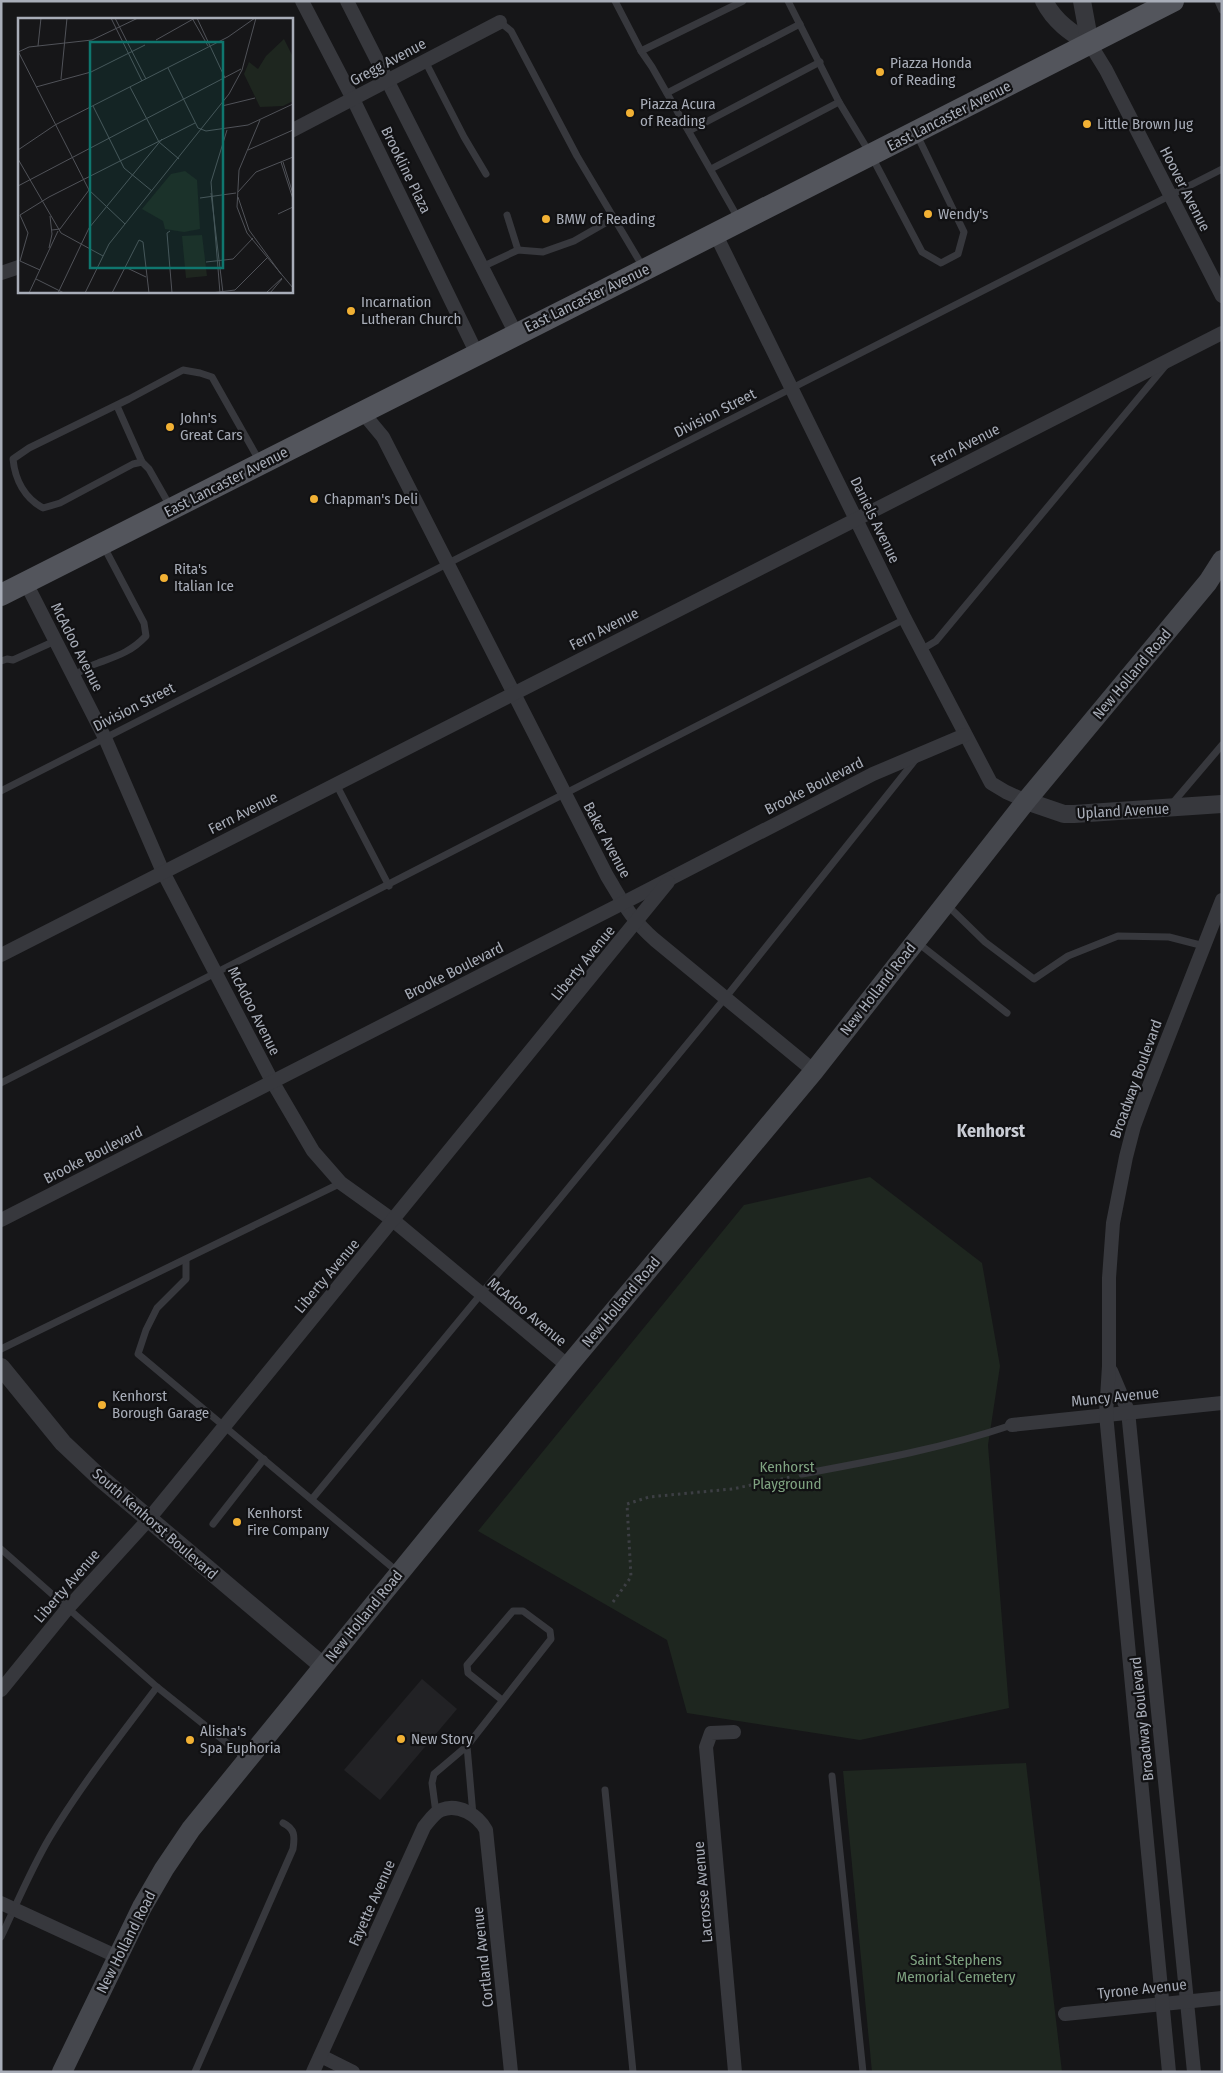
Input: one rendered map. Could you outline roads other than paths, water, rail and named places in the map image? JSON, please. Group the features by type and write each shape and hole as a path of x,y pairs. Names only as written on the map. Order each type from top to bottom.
{"main road":[{"name":"East Lancaster Avenue","path":"1,595 516,334 716,235 1173,1"},
{"name":"New Holland Road","path":"62,2072 142,1906 176,1849 247,1759 568,1366 814,1071 1026,801 1215,581 1222,560"}],"street":[{"name":"Brookline Plaza","path":"302,1 353,99 477,354"},
{"name":"Brookline Plaza","path":"347,1 516,334"},
{"path":"1044,1 1048,9 1064,27 1090,44"},
{"path":"1082,1 1090,44"},
{"name":"Gregg Avenue","path":"292,130 500,22"},
{"name":"Hoover Avenue","path":"1090,44 1106,70 1222,296"},
{"name":"Daniels Avenue","path":"716,235 791,389 857,518 905,619 991,783 1026,801"},
{"path":"1,273 18,267"},
{"name":"Fern Avenue","path":"1,955 1222,333"},
{"name":"Baker Avenue","path":"363,413 383,437 623,903 637,923 814,1071"},
{"name":"McAdoo Avenue","path":"26,583 105,738 163,872 302,1135 341,1183 394,1221 568,1366"},
{"name":"Brooke Boulevard","path":"1,1220 873,774 965,735"},
{"name":"Upland Avenue","path":"1026,801 1064,814 1168,809 1222,804"},
{"name":"Liberty Avenue","path":"1,1690 67,1609 148,1520 394,1221 672,878"},
{"name":"Broadway Boulevard","path":"1169,2072 1106,1414 1109,1366 1109,1278 1113,1223 1134,1126 1222,900"},
{"name":"Broadway Boulevard","path":"1109,1366 1128,1412 1194,2072"},
{"name":"South Kenhorst Boulevard","path":"1,1367 63,1443 148,1520 324,1666"},
{"name":"Muncy Avenue","path":"1012,1425 1222,1403"},
{"name":"Lacrosse Avenue","path":"734,1732 711,1733 706,1748 735,2072"},
{"path":"436,1813 442,1809 456,1808 473,1815"},
{"name":"Fayette Avenue","path":"313,2072 424,1827 436,1813"},
{"name":"Cortland Avenue","path":"473,1815 484,1826 487,1838 511,2072"},
{"path":"1,1903 118,1957"},
{"name":"Tyrone Avenue","path":"1065,2014 1222,1998"},
{"path":"321,2056 353,2072"}],"lane":[{"path":"615,1 641,51 741,222"},
{"path":"641,51 743,1"},
{"path":"788,1 839,102 871,155 922,252 941,263 958,254 964,232 916,133"},
{"path":"1218,1 1222,10"},
{"path":"500,22 511,31 577,156 645,270"},
{"path":"667,93 800,24"},
{"path":"426,61 464,137 486,174"},
{"path":"689,131 820,62"},
{"path":"711,169 839,102"},
{"path":"1170,195 1222,169"},
{"name":"Division Street","path":"1,791 1170,195"},
{"path":"507,215 518,250"},
{"path":"482,267 518,250 542,252 574,241 614,218"},
{"path":"921,650 936,641 1171,359"},
{"path":"142,462 133,464 60,503 43,508 31,501 14,473 13,459 29,448 117,406 183,370 212,377 261,464"},
{"path":"117,406 142,462 149,469 172,510"},
{"path":"73,676 138,645 146,636 144,623 103,544"},
{"path":"1,1083 389,886 905,619"},
{"path":"1,661 7,659 14,660 56,641"},
{"path":"1168,809 1222,745"},
{"name":"Brooke Boulevard","path":"312,1499 725,997 921,753"},
{"path":"336,784 389,886"},
{"path":"945,904 985,942 1034,979 1068,956 1118,936 1169,937 1204,946"},
{"path":"916,942 1007,1013"},
{"path":"1,1350 341,1183"},
{"path":"186,1260 186,1279 157,1308 146,1330 138,1354 399,1573"},
{"path":"802,1474 896,1456 1012,1425"},
{"path":"213,1524 264,1458"},
{"path":"1,1549 157,1687 247,1759"},
{"path":"436,1813 432,1783 434,1774 467,1746 551,1639 550,1631 523,1611 513,1611 468,1665 468,1673 502,1700"},
{"path":"1,1937 16,1901 50,1838 103,1758 157,1687"},
{"path":"467,1746 473,1815"},
{"path":"832,1776 863,2072"},
{"path":"605,1790 633,2072"},
{"path":"196,2072 293,1849 294,1833 290,1826 283,1822"}],"place":[{"name":"Piazza Honda of Reading","path":"880,72"},
{"name":"Piazza Acura of Reading","path":"630,113"},
{"name":"Little Brown Jug","path":"1087,124"},
{"name":"Wendy's","path":"928,214"},
{"name":"BMW of Reading","path":"546,219"},
{"name":"Incarnation Lutheran Church","path":"351,311"},
{"name":"John's Great Cars","path":"170,427"},
{"name":"Chapman's Deli","path":"314,499"},
{"name":"Rita's Italian Ice","path":"164,578"},
{"name":"Kenhorst Borough Garage","path":"102,1405"},
{"name":"Kenhorst Fire Company","path":"237,1522"},
{"name":"New Story","path":"401,1739"},
{"name":"Alisha's Spa Euphoria","path":"190,1740"}],"district":[{"name":"Kenhorst","path":"991,1131"}],"park label":[{"name":"Kenhorst Playground","path":"787,1476"},
{"name":"Saint Stephens Memorial Cemetery","path":"956,1968"}]}
